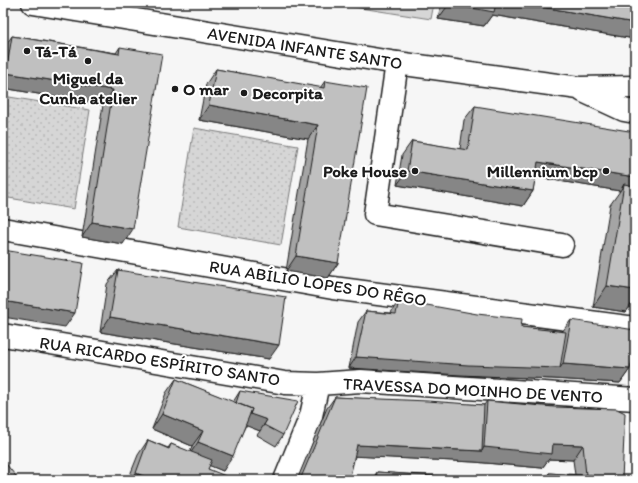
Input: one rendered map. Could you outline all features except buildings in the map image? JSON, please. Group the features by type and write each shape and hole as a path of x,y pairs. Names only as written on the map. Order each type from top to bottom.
{"street":[{"name":"AVENIDA INFANTE SANTO","path":"33,3 397,63 578,88 635,87"},
{"path":"397,63 375,214 562,245"},
{"name":"AVENIDA INFANTE SANTO","path":"578,88 631,113"},
{"name":"RUA ABÍLIO LOPES DO RÊGO","path":"3,229 333,288 635,328"},
{"name":"RUA RICARDO ESPÍRITO SANTO","path":"3,335 285,382 318,384"},
{"name":"TRAVESSA DO MOINHO DE VENTO","path":"318,384 361,380 635,399"},
{"path":"285,480 311,416 318,384"}],"shaded area":[{"path":"341,3 434,3 431,19 341,5"},
{"path":"3,96 90,110 74,209 3,197"},
{"path":"194,128 298,146 281,245 178,227"}],"place":[{"name":"Tá-Tá","path":"27,51"},
{"name":"Miguel da Cunha atelier","path":"88,61"},
{"name":"O mar","path":"175,89"},
{"name":"Decorpita","path":"244,93"},
{"name":"Poke House","path":"415,171"},
{"name":"Millennium bcp","path":"606,171"}]}
